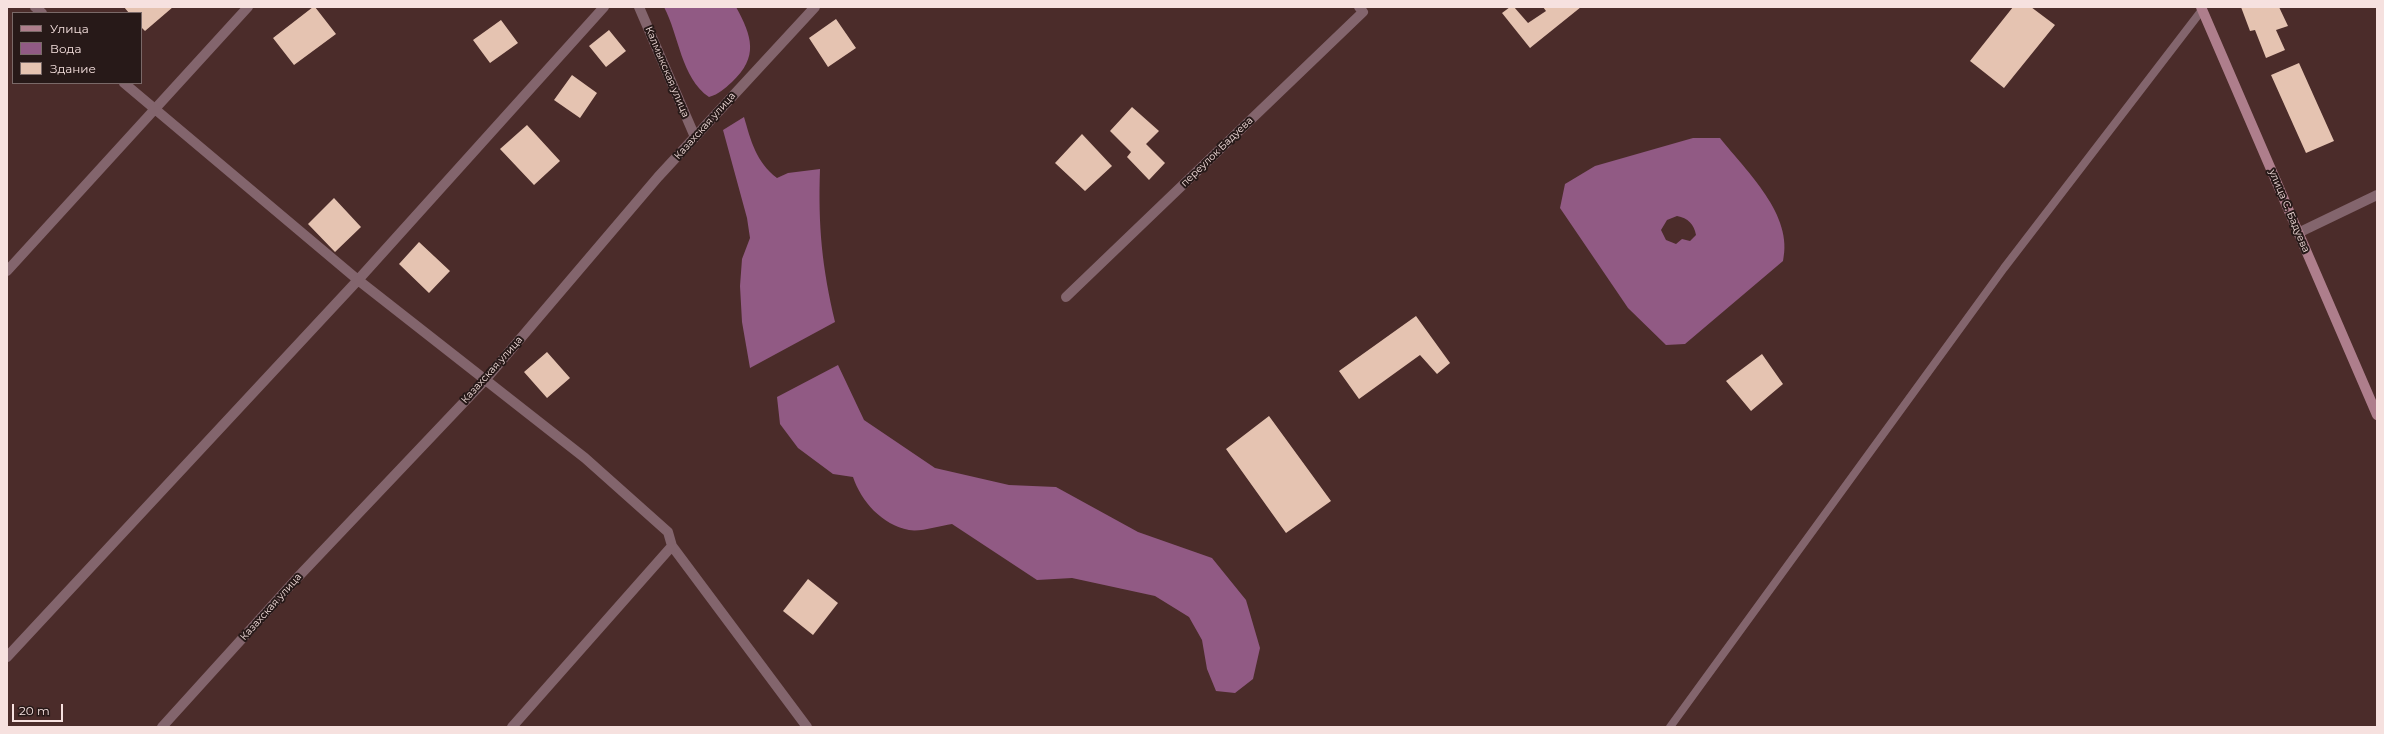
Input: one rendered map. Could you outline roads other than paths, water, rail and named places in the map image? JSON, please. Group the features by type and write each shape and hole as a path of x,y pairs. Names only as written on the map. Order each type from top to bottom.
{"main road":[{"name":"улица С. Бадуева","path":"2202,8 2377,416"}],"street":[{"path":"7,271 248,7"},
{"path":"7,657 358,280 604,7"},
{"name":"Калмыкская улица","path":"639,7 695,138"},
{"name":"Казахская улица","path":"162,727 298,576 486,379 658,177 814,7"},
{"name":"переулок Бадуева","path":"1066,297 1363,12 1360,7"},
{"path":"125,84 358,280 585,458 658,522 668,532 672,546 807,727"},
{"path":"2298,233 2377,195"},
{"path":"512,727 672,546"}],"lane":[{"path":"1670,727 2004,268 2202,8"}],"water":[{"path":"664,7 736,7 746,27 749,37 749,55 741,73 719,93 709,97 692,79 686,68"},
{"path":"744,117 752,143 759,158 777,178 788,173 820,169 820,228 827,283 835,322 750,368 742,322 740,286 742,259 750,238 747,218 723,130"},
{"path":"1693,138 1720,138 1755,180 1775,211 1782,227 1785,244 1783,261 1685,344 1666,345 1628,308 1560,208 1565,184 1595,166","holes":["1677,216 1690,222 1696,235 1690,241 1682,239 1676,244 1666,240 1661,230 1667,220"]},
{"path":"838,365 864,420 935,468 1009,485 1056,487 1138,532 1212,558 1246,600 1260,648 1253,679 1235,693 1216,691 1207,669 1202,640 1189,617 1155,596 1072,578 1037,580 952,524 924,530 909,530 890,523 874,511 861,495 853,477 833,474 798,448 780,424 777,397"}]}
